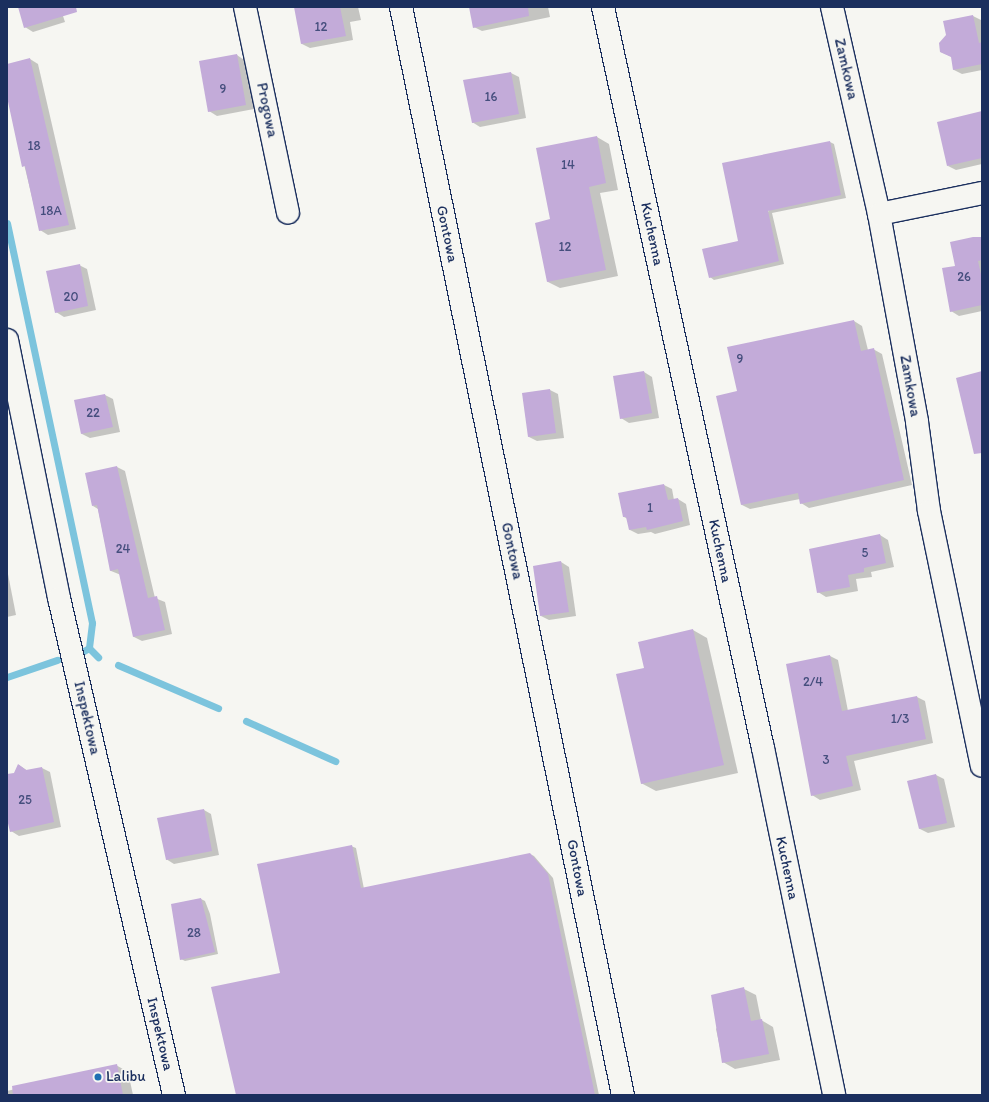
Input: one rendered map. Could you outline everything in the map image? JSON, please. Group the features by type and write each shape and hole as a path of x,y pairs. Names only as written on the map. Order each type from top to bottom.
{"street":[{"name":"Progowa","path":"245,7 288,213"},
{"name":"Gontowa","path":"401,7 623,1095"},
{"name":"Kuchenna","path":"603,7 763,748 834,1095"},
{"name":"Zamkowa","path":"832,7 878,214 917,422 929,511 982,766"},
{"path":"878,214 982,193"},
{"name":"Inspektowa","path":"7,340 59,598 174,1095"}],"building":[{"path":"18,7 76,7 77,12 24,28"},
{"path":"294,7 340,7 346,36 301,44"},
{"path":"469,7 528,7 529,16 473,28"},
{"path":"973,15 979,43 982,42 982,64 953,70 951,57 940,52 939,43 946,35 943,21"},
{"path":"237,54 246,105 208,112 199,61"},
{"path":"30,58 69,225 39,231 25,166 22,167 7,97 7,64"},
{"path":"511,72 519,114 472,123 463,80"},
{"path":"982,111 982,158 947,166 937,122"},
{"path":"597,136 606,183 589,187 606,270 547,282 535,223 550,219 536,148"},
{"path":"830,141 841,195 768,211 779,261 709,278 702,249 738,241 722,163"},
{"path":"973,237 982,237 982,260 978,261 982,279 982,305 950,312 942,268 955,266 950,242"},
{"path":"80,264 88,306 55,313 46,271"},
{"path":"854,320 861,351 874,348 904,480 800,504 798,493 741,505 716,396 737,391 727,347"},
{"path":"644,371 652,413 620,419 613,376"},
{"path":"982,371 982,453 974,454 956,378"},
{"path":"550,389 556,433 528,437 522,393"},
{"path":"105,394 113,427 81,434 74,400"},
{"path":"117,466 148,598 157,596 165,630 133,637 118,569 110,571 97,505 92,506 85,473"},
{"path":"664,484 668,500 678,498 683,521 647,530 646,527 629,530 626,517 623,517 618,493"},
{"path":"880,534 886,563 864,568 864,572 848,575 850,587 817,593 809,549"},
{"path":"561,561 569,612 540,616 533,566"},
{"path":"693,629 724,765 641,784 616,674 644,668 638,642"},
{"path":"830,655 842,711 917,696 926,739 846,756 853,786 811,796 786,664"},
{"path":"18,764 26,770 42,767 54,822 10,832 7,819 7,774 14,773"},
{"path":"936,774 947,823 919,829 907,781"},
{"path":"204,809 212,851 166,860 157,818"},
{"path":"352,845 361,888 530,853 548,874 595,1095 236,1095 211,987 280,973 257,864"},
{"path":"201,898 215,952 180,960 171,904"},
{"path":"744,987 751,1021 762,1019 769,1054 722,1063 711,995"},
{"path":"117,1064 123,1095 13,1095 12,1086"}],"waterway":[{"path":"7,223 92,623 89,648"},
{"path":"82,652 89,648 98,657"},
{"path":"7,677 57,660"},
{"path":"118,665 218,708"},
{"path":"246,721 335,761"}],"place":[{"name":"Lalibu","path":"98,1077"}]}
